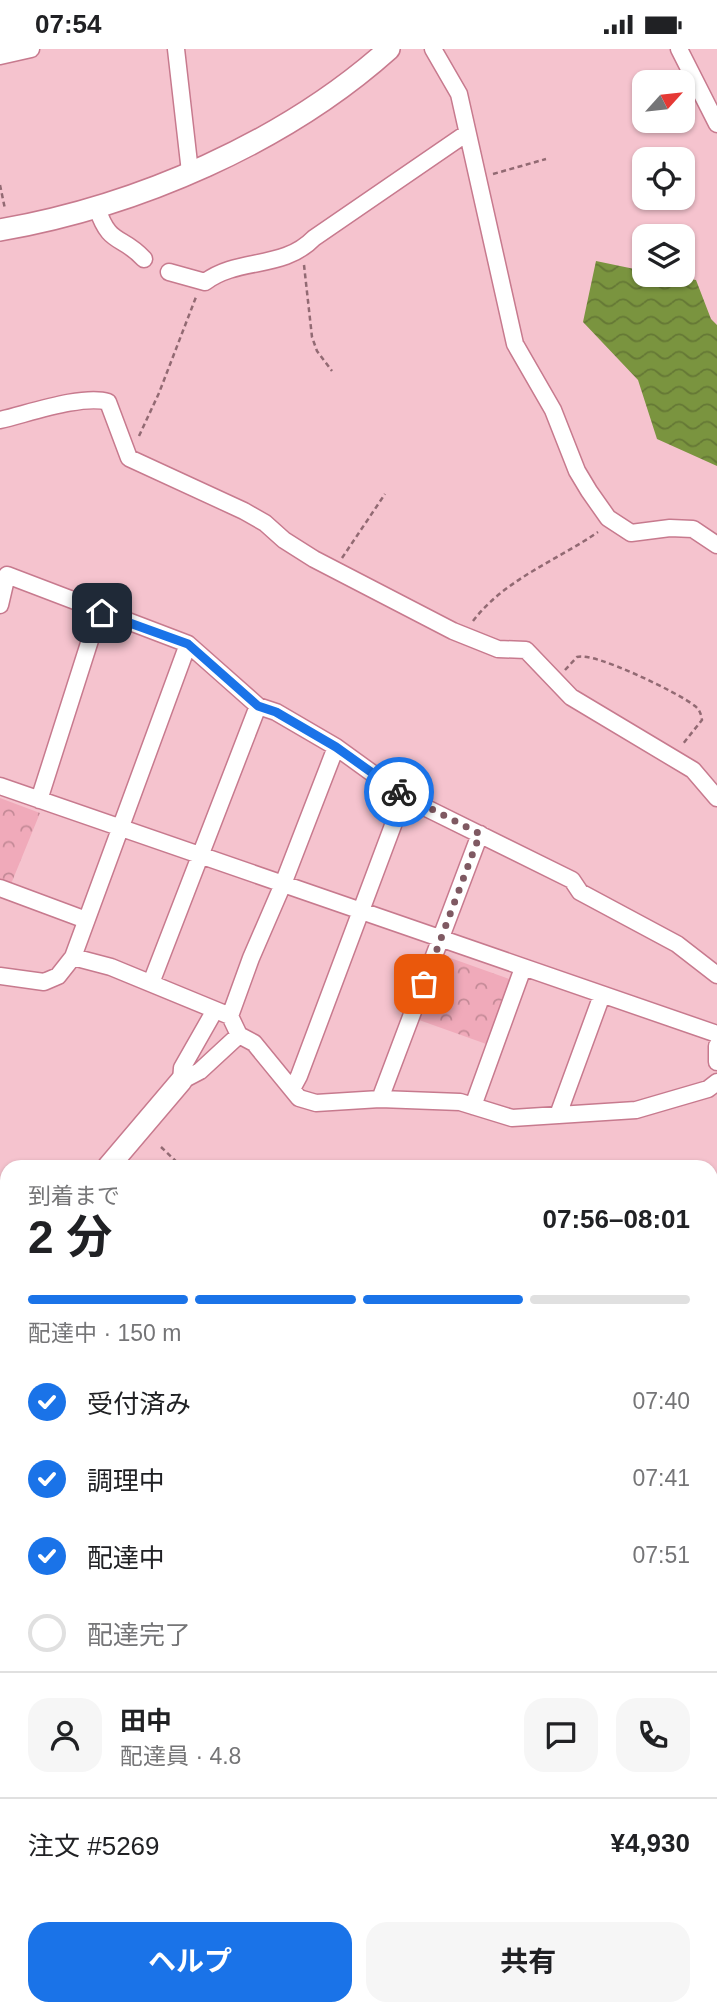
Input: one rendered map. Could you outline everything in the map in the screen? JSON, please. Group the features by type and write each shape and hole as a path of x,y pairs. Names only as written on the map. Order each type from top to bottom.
{"street":[{"path":"0,55 31,49"},
{"path":"176,49 190,172"},
{"path":"5,229 97,208 237,151 330,96 389,49"},
{"path":"433,49 458,95 515,344 553,410 577,471 608,518 631,533 670,528 693,529 717,545"},
{"path":"678,49 717,124"},
{"path":"169,272 205,282 220,272 285,258 301,250 314,238 467,133"},
{"path":"97,208 103,226 112,237 144,258"},
{"path":"0,420 98,399 108,402 129,458 244,511 265,523 284,540 335,571 464,635 498,649 526,650 571,697 693,771 717,798"},
{"path":"0,605 7,575 188,644 258,706 276,712 336,747 404,796 572,880 580,892 677,944 717,975"},
{"path":"39,800 99,612"},
{"path":"0,976 44,982 58,976 73,957 188,644"},
{"path":"151,983 258,706"},
{"path":"181,1081 182,1067 222,1013 251,958 336,747"},
{"path":"0,786 717,1034"},
{"path":"292,1089 404,796"},
{"path":"380,1099 480,834"},
{"path":"0,888 86,919"},
{"path":"73,957 111,967 222,1013 239,1035 254,1043 299,1098 316,1103 380,1099 460,1102 512,1118 636,1110 708,1089 717,1082"},
{"path":"473,1106 523,968"},
{"path":"558,1115 602,995"},
{"path":"114,1160 181,1081 200,1071 239,1035"},
{"path":"717,1046 717,1062"}],"path":[{"path":"478,181 508,169 547,159"},
{"path":"0,185 5,229"},
{"path":"301,250 312,337 317,351 332,371"},
{"path":"129,458 159,393 194,300 205,282"},
{"path":"335,571 385,494"},
{"path":"464,635 494,597 579,545 612,521"},
{"path":"555,680 577,657 591,656 664,688 697,707 702,720 671,757"},
{"path":"161,1147 175,1160"}],"green space":[{"path":"0,798 40,813 11,884 0,880"},
{"path":"442,955 512,980 489,1045 419,1020"}],"water":[{"path":"596,261 632,268 632,287 695,287 696,280 711,319 717,325 717,466 657,439 638,380 583,322"}],"way so far":[{"path":"399,792 480,834 424,984"}],"route":[{"path":"102,613 188,644 258,706 276,712 336,747 399,792"}]}
